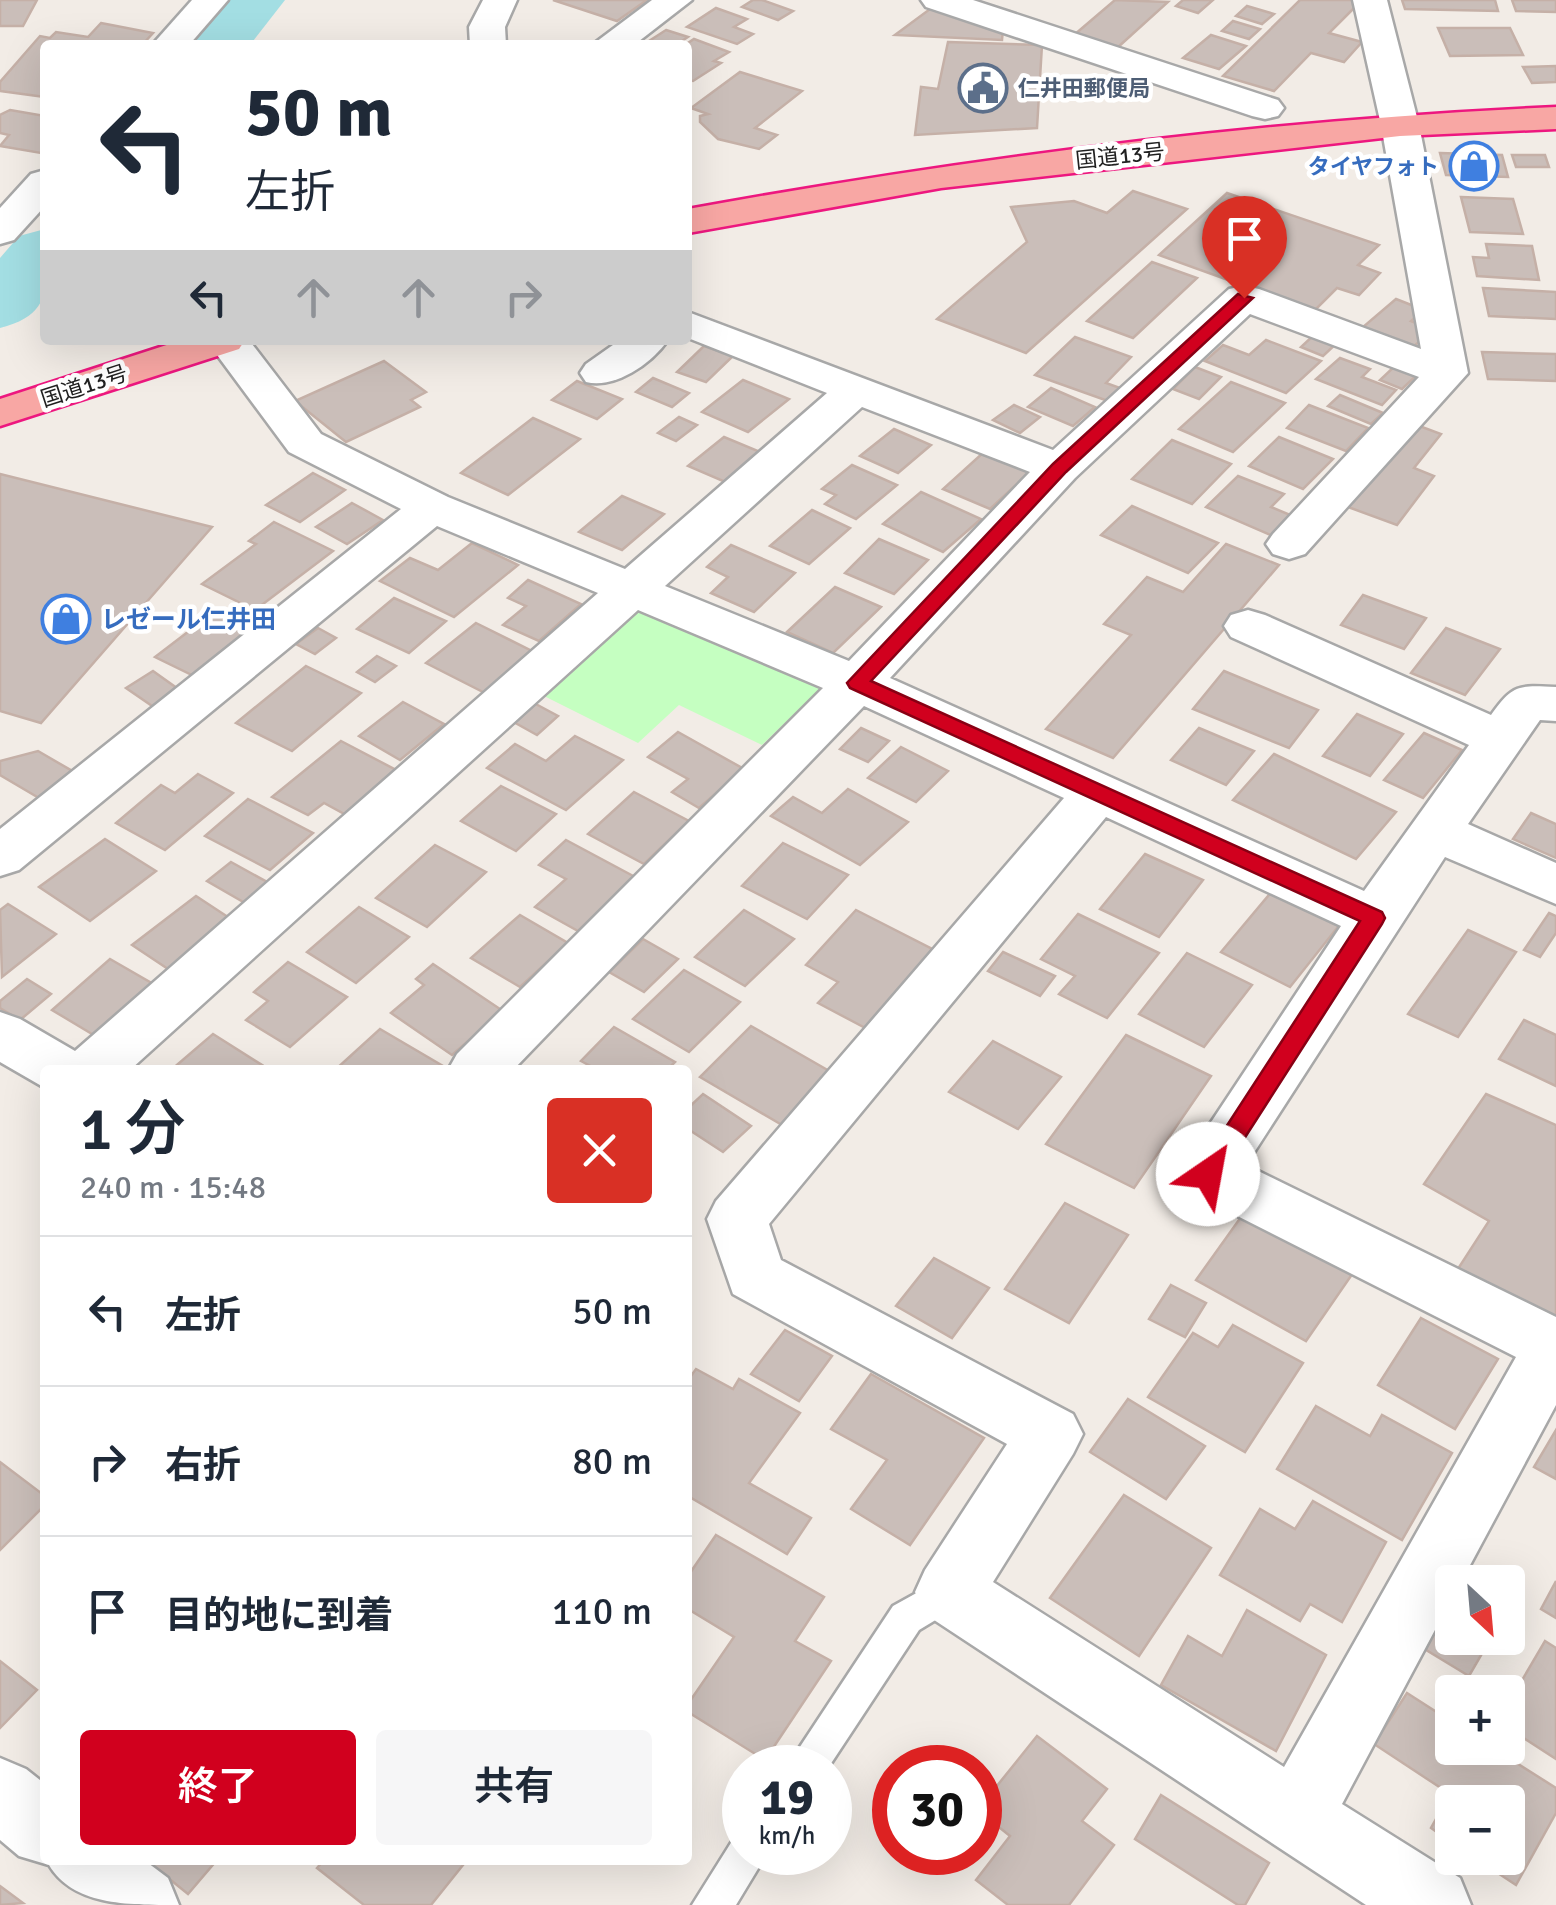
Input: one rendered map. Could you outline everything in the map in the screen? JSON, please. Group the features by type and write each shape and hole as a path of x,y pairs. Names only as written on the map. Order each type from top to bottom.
{"highway":[{"name":"国道13号","path":"692,221 941,176 1400,125 1556,118"},
{"name":"国道13号","path":"0,414 211,345"}],"street":[{"path":"175,40 211,0"},
{"path":"488,40 487,27 500,0"},
{"path":"617,40 675,0"},
{"path":"938,0 1265,108"},
{"path":"1014,23 1042,0"},
{"path":"1370,0 1400,125 1446,373"},
{"path":"0,232 40,188"},
{"path":"482,1065 857,683 1060,468 1244,298 1446,373"},
{"path":"692,326 1060,468"},
{"path":"230,345 306,442 432,507 857,683 1374,918"},
{"path":"602,373 640,345"},
{"path":"1288,544 1446,373"},
{"path":"98,1065 858,388"},
{"path":"0,857 432,507"},
{"path":"1248,626 1500,739"},
{"path":"1296,1816 1555,1347 1208,1174 1374,918 1526,702 1556,704"},
{"path":"1098,792 737,1219 755,1276 1050,1434 949,1592 1433,1905"},
{"path":"1436,831 1556,884"},
{"path":"0,1034 52,1065"},
{"path":"0,1794 40,1826"},
{"path":"90,1865 141,1905"}],"lane":[{"path":"820,1745 906,1618 949,1592"},
{"path":"712,1905 732,1875"}],"green space":[{"path":"644,604 823,686 762,745 679,705 638,743 540,694"}],"building":[{"path":"0,0 37,0 23,26 0,26"},
{"path":"553,0 647,0 617,21"},
{"path":"753,0 793,11 778,20 742,7"},
{"path":"1115,0 1168,2 1117,48 1074,35"},
{"path":"1183,0 1213,0 1198,13 1176,6"},
{"path":"1300,0 1357,0 1358,4 1329,33 1362,42 1344,62 1311,53 1274,91 1223,76"},
{"path":"1402,0 1495,0 1498,11 1405,9"},
{"path":"1512,0 1556,0 1556,12 1516,11"},
{"path":"1247,6 1274,14 1262,24 1236,16"},
{"path":"716,8 747,19 734,27 753,34 737,44 687,27"},
{"path":"930,9 1003,29 1002,40 895,35"},
{"path":"1233,21 1260,29 1249,39 1222,31"},
{"path":"101,23 153,33 147,40 40,40 40,96 0,91 0,82 40,36 50,38 56,32 88,37"},
{"path":"1438,28 1510,28 1523,55 1450,56"},
{"path":"666,30 688,37 684,40 651,40"},
{"path":"1211,35 1246,46 1219,69 1183,58"},
{"path":"692,40 729,52 714,61 721,63 693,81 692,81"},
{"path":"948,42 1042,45 1037,128 915,135 921,87 938,89"},
{"path":"1556,66 1556,82 1532,83 1523,67"},
{"path":"740,72 802,91 755,128 777,135 759,149 718,139 700,122 700,116 708,114 692,107"},
{"path":"10,110 40,115 40,153 0,146 9,135 0,133 0,115"},
{"path":"1440,153 1502,155 1508,177 1446,175"},
{"path":"1512,155 1545,155 1549,167 1516,167"},
{"path":"1133,191 1187,209 1026,353 937,319 1027,242 1011,207 1074,201 1107,213"},
{"path":"1227,193 1379,245 1358,265 1380,273 1359,295 1337,288 1314,311 1159,255"},
{"path":"1461,197 1513,199 1523,234 1470,232"},
{"path":"1486,244 1532,246 1539,280 1477,276 1473,257 1489,258"},
{"path":"1152,262 1197,278 1133,338 1087,321"},
{"path":"1483,288 1556,292 1556,319 1489,316"},
{"path":"1396,299 1424,310 1411,321 1433,330 1413,347 1363,327"},
{"path":"1316,333 1338,342 1323,356 1301,347"},
{"path":"1075,337 1131,357 1106,383 1120,388 1108,401 1035,375"},
{"path":"1266,340 1321,361 1286,393 1205,361 1223,345 1249,355"},
{"path":"704,346 733,356 706,382 677,372"},
{"path":"1482,352 1556,354 1556,381 1488,379"},
{"path":"1340,358 1370,369 1362,377 1396,390 1382,405 1316,379"},
{"path":"384,361 426,392 411,400 420,407 346,442 295,401"},
{"path":"1396,365 1418,374 1402,389 1380,380"},
{"path":"1195,367 1221,377 1199,399 1173,389"},
{"path":"653,378 689,393 672,407 636,392"},
{"path":"743,380 789,399 748,432 702,412"},
{"path":"577,381 622,399 597,419 552,400"},
{"path":"1231,382 1285,403 1233,452 1179,429"},
{"path":"1051,388 1095,407 1073,426 1028,407"},
{"path":"1340,395 1383,413 1371,424 1328,406"},
{"path":"1014,405 1040,417 1020,433 993,420"},
{"path":"1309,405 1368,428 1346,451 1287,428"},
{"path":"679,417 697,425 676,441 658,433"},
{"path":"533,418 580,439 508,495 461,473"},
{"path":"1414,424 1441,434 1414,468 1434,476 1397,525 1348,507"},
{"path":"894,429 931,445 898,473 860,456"},
{"path":"724,437 765,454 730,484 688,466"},
{"path":"1279,437 1333,459 1303,489 1249,466"},
{"path":"1172,440 1231,464 1192,504 1132,479"},
{"path":"984,452 1031,471 990,509 943,489"},
{"path":"852,465 897,485 856,519 825,504 836,495 822,489"},
{"path":"313,473 345,490 300,522 266,505"},
{"name":"レゼール仁井田","path":"0,474 212,527 41,723 0,711"},
{"path":"1238,476 1284,494 1271,507 1295,517 1275,537 1206,507"},
{"path":"921,492 981,519 943,552 883,524"},
{"path":"622,496 664,514 622,550 579,532"},
{"path":"352,503 383,520 347,544 316,527"},
{"path":"1132,506 1218,543 1188,573 1101,535"},
{"path":"812,510 850,528 809,564 770,546"},
{"path":"274,522 333,551 255,610 202,584 256,544 249,541"},
{"path":"879,539 928,560 894,594 845,573"},
{"path":"472,543 518,565 454,617 380,581 410,558 438,570"},
{"path":"1226,544 1279,565 1113,758 1046,729 1131,635 1104,624 1147,577 1183,592"},
{"path":"731,545 795,573 754,612 711,593 728,577 707,567"},
{"path":"528,580 581,604 539,641 503,625 526,606 508,598"},
{"path":"835,587 881,607 833,653 787,632"},
{"path":"1363,595 1426,618 1404,649 1341,625"},
{"path":"394,598 446,621 409,653 357,629"},
{"path":"214,612 252,630 194,676 155,657"},
{"path":"476,623 536,653 487,694 426,663"},
{"path":"318,628 336,638 315,654 296,644"},
{"path":"1446,628 1500,649 1465,695 1411,673"},
{"path":"377,656 396,666 375,682 357,672"},
{"path":"306,666 361,693 292,751 236,723"},
{"path":"153,671 181,691 155,708 126,688"},
{"path":"1224,671 1318,710 1289,748 1193,709"},
{"path":"403,702 444,724 400,760 359,736"},
{"path":"532,702 558,716 537,735 510,720"},
{"path":"1357,714 1403,734 1370,776 1323,756"},
{"path":"861,728 889,741 868,762 840,749"},
{"path":"1199,728 1254,751 1226,785 1171,760"},
{"path":"678,732 744,769 699,808 672,792 688,779 648,757"},
{"path":"1424,733 1462,750 1423,798 1384,780"},
{"path":"575,736 623,760 566,810 487,768 515,744 546,761"},
{"path":"341,741 400,772 348,816 324,803 308,815 272,797"},
{"path":"901,747 948,771 916,802 868,778"},
{"path":"38,751 74,772 39,798 0,775 0,761"},
{"path":"1274,754 1396,812 1356,859 1233,800"},
{"path":"198,774 233,793 165,850 116,823 161,785 175,793"},
{"path":"501,786 556,814 516,851 461,821"},
{"path":"848,789 908,822 860,865 771,816 793,797 822,813"},
{"path":"634,792 689,821 644,864 588,834"},
{"path":"248,799 313,833 270,870 205,836"},
{"path":"1531,813 1556,824 1556,858 1513,839"},
{"path":"105,839 156,871 90,921 39,887"},
{"path":"566,840 635,877 578,931 535,907 566,879 539,865"},
{"path":"783,843 848,875 807,919 742,886"},
{"path":"435,845 486,872 427,927 376,898"},
{"path":"1145,854 1203,880 1159,937 1100,909"},
{"path":"231,862 269,883 245,903 207,881"},
{"path":"1273,890 1341,923 1290,987 1221,952"},
{"path":"196,896 231,919 168,969 132,945"},
{"path":"8,904 56,934 2,977 0,910"},
{"path":"359,907 409,937 356,983 307,952"},
{"path":"744,910 794,939 745,986 695,957"},
{"path":"856,910 940,953 871,1031 818,1003 838,982 806,965"},
{"path":"1549,913 1556,916 1556,933 1540,957 1524,950"},
{"path":"1078,914 1159,953 1107,1018 1059,994 1075,976 1041,959"},
{"path":"520,915 568,943 520,987 471,958"},
{"path":"1468,930 1516,952 1458,1037 1408,1014"},
{"path":"643,939 678,959 644,992 609,972"},
{"path":"1003,952 1055,976 1040,996 988,971"},
{"path":"1187,953 1252,985 1204,1047 1139,1014"},
{"path":"110,959 155,985 97,1037 52,1010"},
{"path":"288,962 347,997 290,1047 246,1020 268,1001 254,992"},
{"path":"433,964 503,1011 452,1055 391,1013 424,985 416,979"},
{"path":"684,970 740,1002 689,1052 633,1019"},
{"path":"27,979 51,994 20,1020 0,1008 0,1001"},
{"path":"1524,1020 1556,1035 1556,1086 1499,1059"},
{"path":"751,1026 831,1072 782,1125 700,1077"},
{"path":"614,1027 675,1062 589,1065 581,1061"},
{"path":"380,1029 441,1065 340,1065"},
{"path":"213,1034 262,1065 177,1065"},
{"path":"1126,1035 1211,1076 1134,1188 1046,1144"},
{"path":"993,1041 1061,1077 1018,1129 949,1092"},
{"path":"703,1094 751,1126 723,1152 692,1132 692,1104"},
{"path":"1486,1094 1556,1125 1556,1326 1454,1275 1489,1221 1424,1184"},
{"path":"1065,1203 1128,1235 1069,1323 1005,1289"},
{"path":"1244,1213 1353,1273 1306,1341 1196,1280"},
{"path":"934,1258 989,1288 952,1338 896,1306"},
{"path":"1171,1285 1206,1303 1185,1337 1149,1319"},
{"path":"1421,1318 1498,1359 1455,1429 1378,1385"},
{"path":"1233,1325 1303,1363 1245,1452 1148,1397 1193,1333 1218,1347"},
{"path":"785,1330 832,1356 799,1401 751,1374"},
{"path":"696,1369 733,1389 739,1379 800,1413 749,1483 811,1518 787,1554 692,1498 692,1374"},
{"path":"871,1374 984,1438 910,1545 851,1509 887,1460 831,1429"},
{"path":"1128,1399 1205,1446 1166,1499 1090,1452"},
{"path":"1316,1406 1370,1436 1382,1415 1452,1453 1402,1540 1277,1469"},
{"path":"1556,1430 1556,1479 1534,1467"},
{"path":"0,1462 40,1492 40,1510 0,1550"},
{"path":"1124,1495 1211,1548 1139,1656 1050,1598"},
{"path":"1313,1501 1386,1542 1342,1622 1310,1604 1300,1621 1220,1575 1260,1509 1295,1529"},
{"path":"716,1535 824,1597 795,1641 831,1661 775,1745 741,1745 692,1714 692,1698 734,1637 692,1611 692,1570"},
{"path":"1556,1581 1556,1618 1541,1609"},
{"path":"1247,1610 1326,1655 1276,1751 1161,1685 1188,1636 1222,1656"},
{"path":"1435,1615 1435,1655 1481,1655 1467,1675 1418,1645"},
{"path":"1545,1641 1556,1648 1556,1759 1525,1739 1525,1675"},
{"path":"0,1661 37,1690 0,1728"},
{"path":"1407,1693 1435,1711 1435,1765 1520,1765 1556,1788 1556,1813 1525,1869 1525,1785 1436,1785 1374,1744"},
{"path":"1037,1736 1107,1789 1082,1821 1114,1845 1069,1905 1008,1905 976,1880 980,1875 1002,1875 1002,1846 1010,1836 1002,1830 1002,1780"},
{"path":"1161,1795 1269,1863 1245,1905 1238,1905 1135,1839"},
{"path":"152,1865 213,1865 188,1894"},
{"path":"463,1865 431,1905 364,1905 317,1868"},
{"path":"1501,1875 1522,1875 1516,1885"},
{"path":"0,1886 23,1903 0,1905"}],"waterway":[{"path":"220,40 253,0"},
{"path":"0,305 40,257"}],"place":[{"name":"仁井田郵便局","path":"983,88"},
{"name":"タイヤフォト","path":"1474,166"},
{"name":"レゼール仁井田","path":"66,619"}],"route":[{"path":"1208,1174 1374,918 857,683 1060,468 1244,298"}]}
